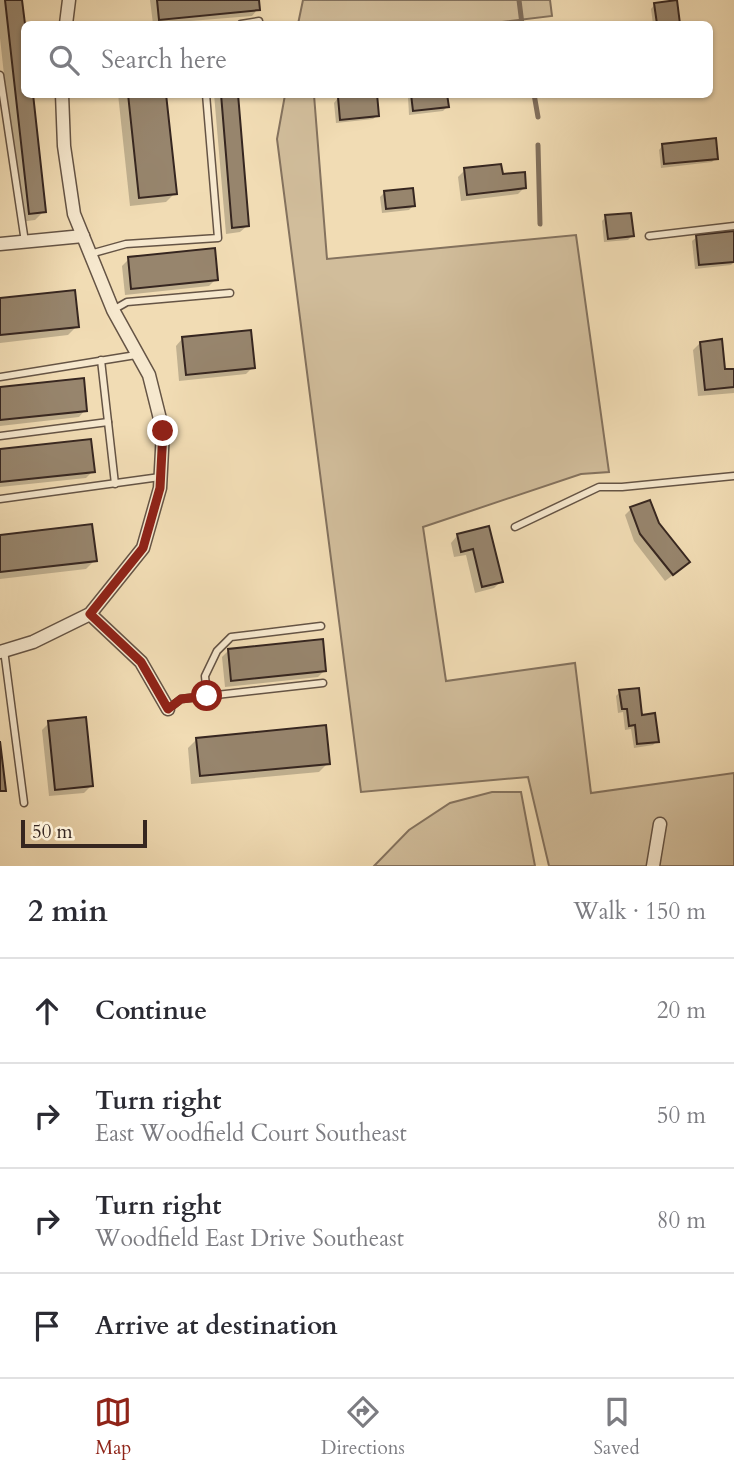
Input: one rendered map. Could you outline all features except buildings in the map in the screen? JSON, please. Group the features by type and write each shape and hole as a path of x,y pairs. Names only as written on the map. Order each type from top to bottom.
{"street":[{"path":"66,21 69,0"},
{"path":"2,651 33,642 90,614 143,548 160,488 163,431 149,375 113,310 74,214 64,146 62,98"},
{"path":"0,244 83,236"},
{"path":"90,614 141,662 168,709"},
{"path":"653,866 660,824"}],"lane":[{"path":"0,75 25,242"},
{"path":"90,254 126,244 218,238 206,98"},
{"path":"649,236 734,226"},
{"path":"113,310 127,302 230,293"},
{"path":"0,377 138,354"},
{"path":"101,360 115,484"},
{"path":"0,436 108,422"},
{"path":"515,527 599,487 622,488 734,476"},
{"path":"0,499 160,477"},
{"path":"207,696 205,676 217,651 230,637 321,626"},
{"path":"2,651 24,803"},
{"path":"168,709 181,699 323,683"}],"shaded area":[{"path":"303,0 550,0 552,16 511,21 299,21"},
{"path":"284,98 314,98 327,259 576,235 609,472 581,474 423,527 446,681 575,663 591,793 734,773 734,866 549,866 528,777 361,792 277,139"},
{"path":"492,792 521,792 535,866 374,866 409,830 450,803"}],"waterway":[{"path":"519,0 522,21"},
{"path":"535,98 538,117"},
{"path":"538,145 540,224"}],"route":[{"path":"163,431 160,488 143,548 90,614 141,662 168,709 181,699 207,696"}]}
